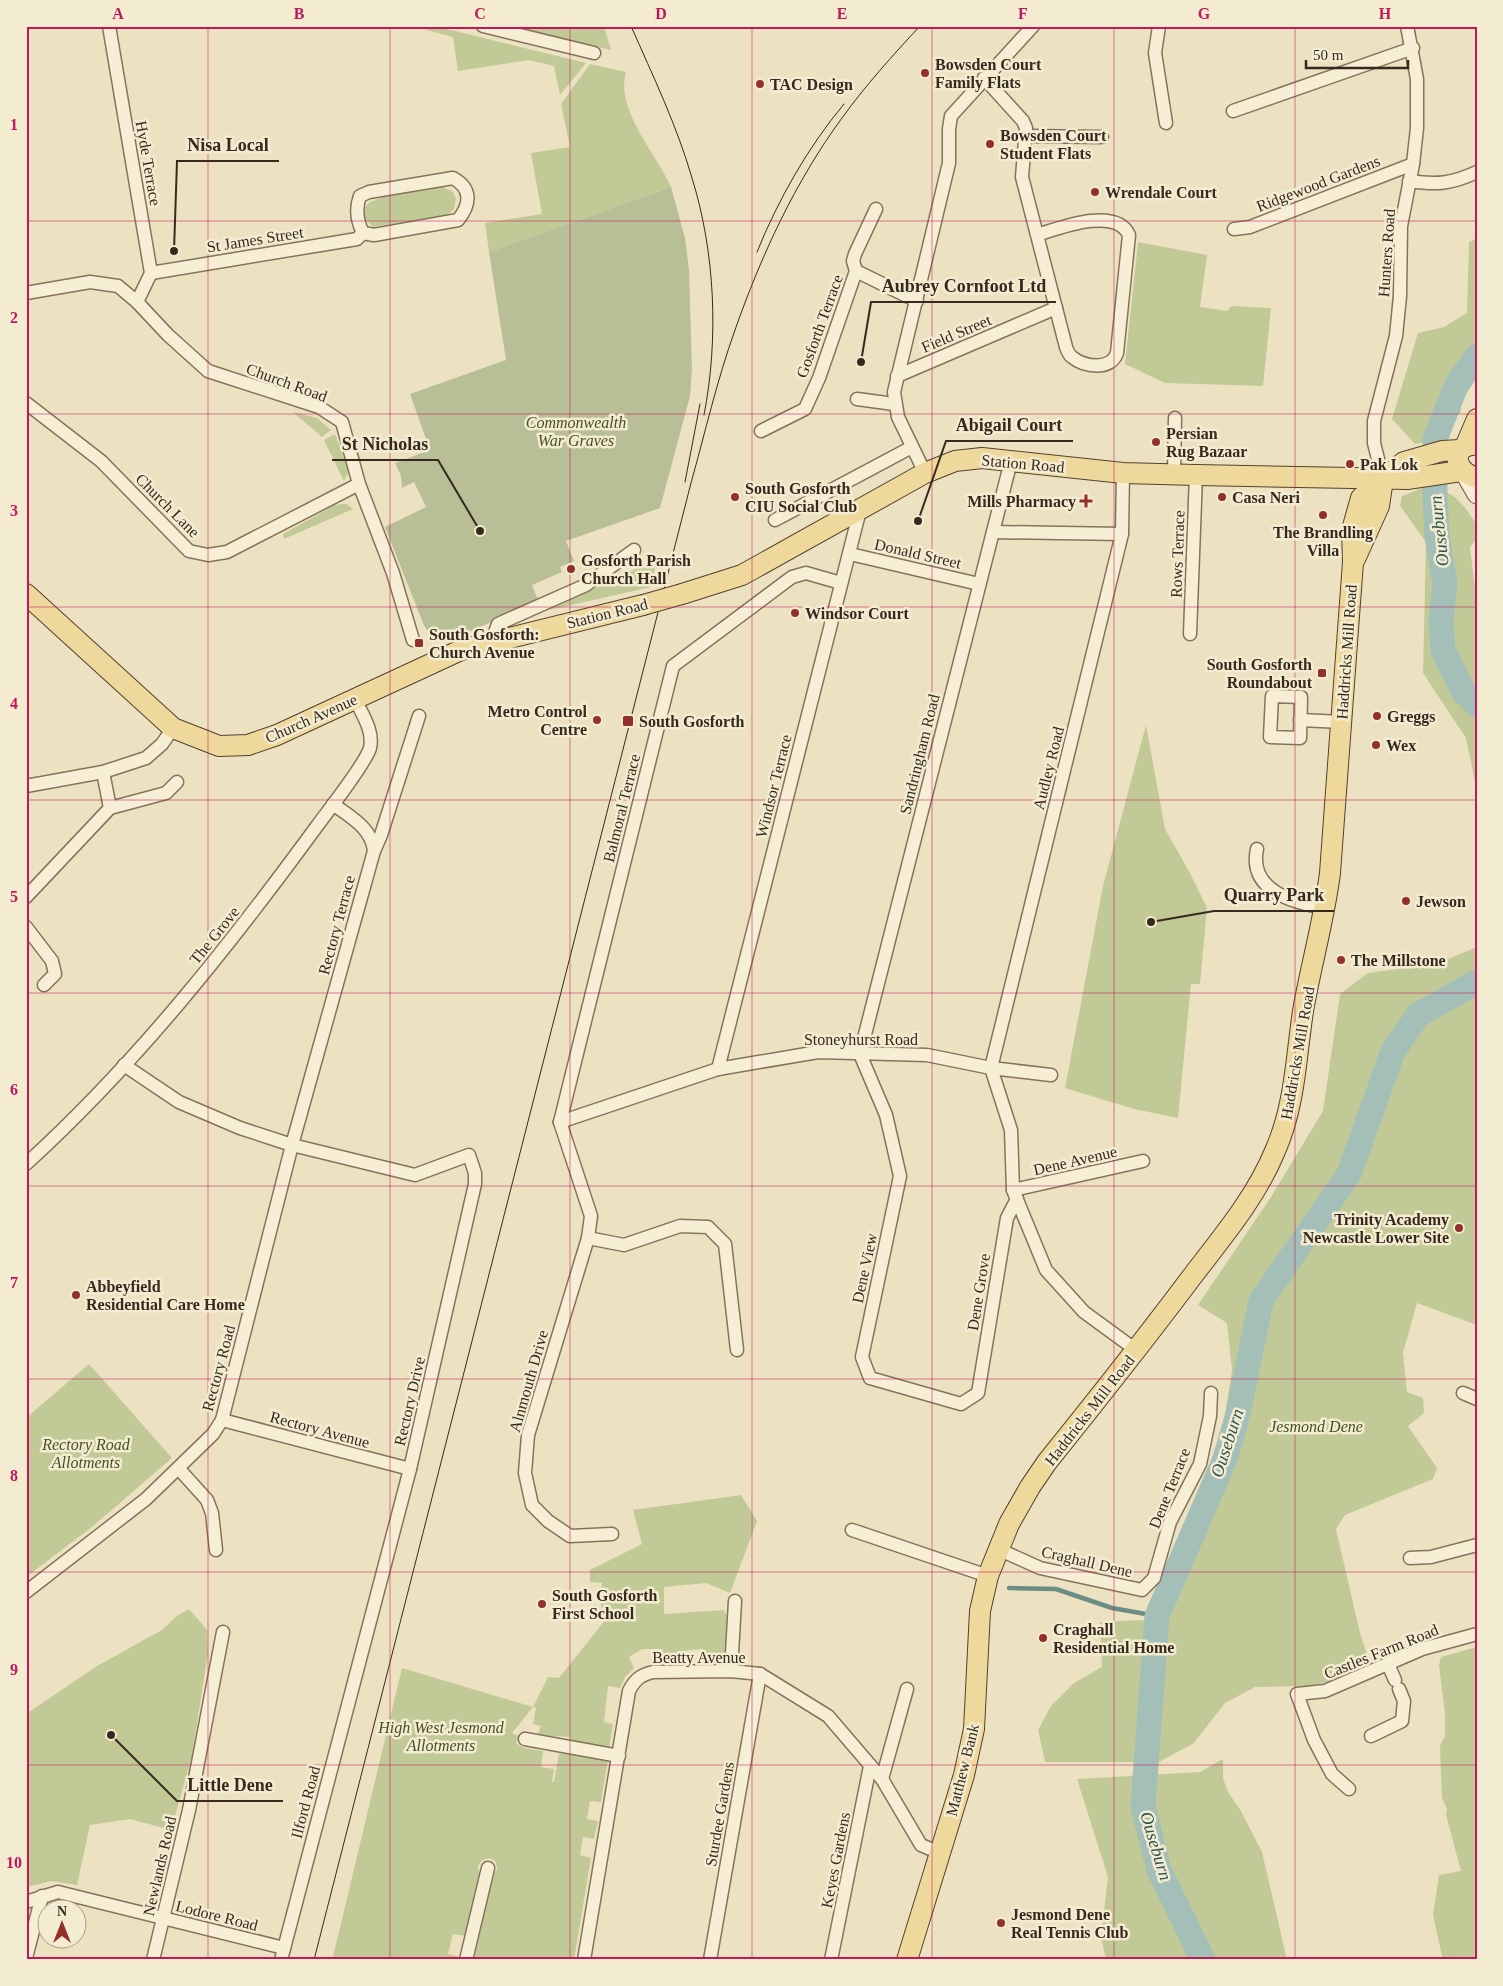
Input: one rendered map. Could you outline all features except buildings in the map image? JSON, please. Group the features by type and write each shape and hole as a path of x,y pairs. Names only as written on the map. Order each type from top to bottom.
{"main road":[{"path":"1462,474 1458,459 1461,448 1477,419"},
{"path":"1383,479 1404,462 1461,448"},
{"name":"Station Road","path":"461,650 643,605 742,575 925,473 955,461 982,458 1123,473 1196,475 1383,479 1462,474"},
{"name":"Haddricks Mill Road","path":"988,1576 1009,1524 1038,1475 1218,1244 1259,1186 1276,1150 1288,1114 1296,1078 1303,1011 1325,908 1342,722 1353,562 1379,506 1383,479"},
{"name":"Church Avenue","path":"29,601 173,728 219,746 248,745 277,735 461,650"},
{"name":"Matthew Bank","path":"907,1960 964,1775 974,1729 980,1610 988,1576"}],"street":[{"name":"Hyde Terrace","path":"109,26 151,272"},
{"path":"483,26 594,53"},
{"path":"925,473 898,417 894,404 897,376 917,301 949,163 951,116 1033,26"},
{"path":"1159,26 1155,53 1166,123"},
{"name":"Hunters Road","path":"1383,479 1374,443 1374,421 1396,336 1400,296 1401,226 1413,164 1417,128 1413,48 1407,26"},
{"path":"1233,111 1413,48"},
{"path":"984,78 1023,121 1025,136 1022,177 1037,235 1056,308 1066,347 1070,356 1083,363 1099,365 1110,363 1116,358 1129,235 1126,228 1120,224 1103,221 1084,221 1037,235"},
{"path":"1025,136 1102,137"},
{"name":"Ridgewood Gardens","path":"1234,229 1250,227 1413,164"},
{"path":"1409,181 1436,185 1459,181 1477,172"},
{"name":"St James Street","path":"453,178 462,183 467,194 468,208 458,220 374,236 363,233 359,225 356,206 360,196 369,192 453,178"},
{"name":"Gosforth Terrace","path":"761,431 805,409 819,378 856,271 853,261 855,254 876,209"},
{"name":"St James Street","path":"151,272 356,239 363,233"},
{"path":"856,271 917,301"},
{"path":"137,302 151,272"},
{"name":"Church Road","path":"26,293 90,282 118,286 208,371 318,408 342,422 359,484 392,573 413,640"},
{"name":"Field Street","path":"897,376 1056,308"},
{"path":"857,400 894,404"},
{"name":"Church Lane","path":"26,403 101,461 189,551 208,555 227,552 359,484"},
{"path":"1174,474 1175,418"},
{"path":"775,520 912,448"},
{"name":"Sandringham Road","path":"860,1054 1011,461"},
{"name":"Audley Road","path":"991,1068 1122,534 1123,473"},
{"path":"1462,474 1477,494"},
{"name":"Rows Terrace","path":"1190,634 1196,475"},
{"name":"Windsor Terrace","path":"718,1069 860,510"},
{"path":"993,532 1122,534"},
{"path":"492,641 498,624 586,585 634,550"},
{"name":"Donald Street","path":"850,554 979,584"},
{"name":"Balmoral Terrace","path":"560,1122 674,666 792,577 806,573 841,583"},
{"name":"The Grove","path":"26,1164 124,1065 172,1012 257,908 333,804 370,750 372,735 355,699"},
{"name":"Rectory Terrace","path":"292,1145 374,851 381,835 419,716"},
{"path":"1300,720 1342,722"},
{"path":"26,786 103,772 146,758 162,744 173,728"},
{"path":"103,772 110,808"},
{"path":"26,897 110,808 166,793 177,782"},
{"path":"333,804 367,831 373,840 374,851"},
{"path":"1257,849 1254,862 1266,884 1285,899 1325,908"},
{"path":"26,927 52,961 55,974 44,985"},
{"name":"Stoneyhurst Road","path":"560,1122 718,1069 818,1052 928,1055 991,1068 1050,1075"},
{"name":"Dene View","path":"860,1054 886,1115 900,1176 862,1357 870,1378 961,1404 978,1392"},
{"path":"124,1065 179,1102 240,1128 292,1145"},
{"path":"991,1068 1010,1130 1015,1194 1046,1270 1084,1312 1136,1350"},
{"name":"Alnmouth Drive","path":"560,1122 591,1216 588,1238 528,1435 525,1473 532,1505 548,1521 570,1536 612,1534"},
{"name":"Rectory Drive","path":"292,1145 415,1175 468,1155 475,1173 475,1184 410,1469 362,1653"},
{"name":"Rectory Road","path":"26,1592 130,1511 180,1469 213,1434 222,1420 292,1145"},
{"name":"Dene Avenue","path":"1015,1194 1144,1161"},
{"name":"Dene Grove","path":"978,1392 1007,1218 1015,1194"},
{"path":"588,1238 624,1245 680,1226 708,1226 725,1244 737,1350"},
{"name":"Dene Terrace","path":"1142,1590 1154,1578 1170,1522 1200,1464 1210,1416 1211,1393"},
{"path":"1463,1393 1477,1399"},
{"name":"Rectory Avenue","path":"222,1420 410,1469"},
{"path":"180,1469 207,1500 212,1513 216,1550"},
{"path":"852,1530 988,1576"},
{"path":"1410,1558 1431,1557 1477,1545"},
{"name":"Craghall Dene","path":"998,1549 1040,1568 1142,1590"},
{"path":"731,1671 735,1601"},
{"name":"Newlands Road","path":"153,1960 189,1810 223,1632"},
{"name":"Castles Farm Road","path":"1349,1789 1332,1774 1314,1740 1297,1694 1325,1691 1422,1649 1477,1634"},
{"name":"Ilford Road","path":"283,1954 362,1653"},
{"path":"1371,1736 1402,1721 1404,1701 1388,1664"},
{"name":"Beatty Avenue","path":"584,1960 629,1691 633,1682 642,1674 653,1672 731,1671 760,1674 828,1716 882,1779 921,1845 940,1853"},
{"name":"Sturdee Gardens","path":"710,1960 760,1674"},
{"path":"882,1779 907,1689"},
{"path":"525,1739 619,1756"},
{"name":"Keyes Gardens","path":"831,1960 870,1766"},
{"path":"466,1960 488,1868"},
{"name":"Lodore Road","path":"26,1902 58,1892 163,1919 283,1954"},
{"path":"26,1958 42,1896"}],"green space":[{"path":"412,26 435,26 586,63 560,95 554,66 529,60 458,71 453,37"},
{"path":"512,26 604,26 611,50"},
{"path":"590,64 626,72 624,86 626,101 639,131 671,187 489,252 485,223 542,214 531,153 570,147 561,104"},
{"path":"442,187 452,191 456,198 454,209 447,215 373,227 365,218 365,207 370,202 383,197"},
{"name":"Commonwealth War Graves","path":"671,187 685,238 689,270 692,369 690,396 660,508 566,541 574,561 560,567 562,572 532,585 538,600 464,634 444,638 434,636 423,623 385,527 426,507 414,482 402,488 401,476 395,463 430,450 410,394 506,360 489,252"},
{"path":"1477,238 1477,362 1462,385 1461,412 1426,442 1415,444 1392,419 1418,333 1444,327 1467,313 1469,242"},
{"path":"1138,242 1207,255 1200,307 1227,311 1232,306 1271,308 1263,386 1165,383 1125,364"},
{"path":"293,412 317,418 331,430 322,437"},
{"path":"335,434 349,471 344,481 324,440"},
{"path":"1422,488 1442,490 1455,497 1477,525 1477,538 1470,547 1476,597 1477,792 1466,738 1423,673 1426,542 1400,506 1402,496"},
{"path":"347,504 353,509 284,539 283,534 335,505"},
{"path":"657,559 651,587 549,610"},
{"path":"1146,725 1165,829 1207,908 1200,984 1191,984 1178,1118 1134,1109 1065,1088 1103,886"},
{"name":"Jesmond Dene","path":"1477,947 1477,1325 1417,1303 1403,1353 1407,1392 1423,1398 1424,1413 1408,1426 1437,1468 1433,1479 1345,1515 1336,1529 1360,1633 1370,1664 1343,1677 1312,1686 1255,1687 1225,1703 1194,1743 1159,1762 1045,1762 1038,1730 1051,1706 1074,1683 1102,1667 1100,1622 1145,1620 1189,1525 1219,1452 1232,1371 1227,1323 1198,1305 1271,1197 1323,1111 1340,994 1368,973 1436,964"},
{"name":"Rectory Road Allotments","path":"89,1364 172,1458 92,1527 26,1577 26,1418"},
{"path":"741,1495 757,1521 730,1593 706,1583 664,1587 664,1614 724,1610 729,1620 726,1662 702,1662 702,1649 683,1651 683,1662 656,1662 653,1659 663,1649 642,1649 629,1657 634,1668 625,1677 620,1688 608,1686 604,1722 613,1724 609,1749 571,1742 569,1737 537,1736 541,1726 533,1724 536,1708 533,1707 548,1677 559,1678 606,1619 600,1602 602,1583 590,1582 590,1570 642,1544 633,1510"},
{"path":"189,1609 207,1630 208,1652 192,1756 171,1830 130,1819 90,1825 77,1885 52,1881 26,1887 26,1714 97,1666 162,1630 177,1616"},
{"path":"1477,1647 1477,1960 1443,1960 1433,1915 1439,1875 1461,1871 1446,1815 1447,1809 1442,1798 1440,1746 1445,1736 1445,1714 1439,1665 1441,1657"},
{"name":"High West Jesmond Allotments","path":"402,1668 533,1707 512,1733 518,1736 516,1743 524,1748 543,1751 541,1767 554,1769 552,1782 554,1782 559,1754 569,1752 608,1759 601,1802 590,1801 587,1819 598,1821 594,1839 583,1837 580,1855 591,1858 574,1960 474,1960 492,1877 497,1869 496,1862 490,1858 482,1860 478,1866 479,1873 465,1936 453,1934 448,1954 458,1956 460,1960 346,1960 333,1957"},
{"path":"1223,1759 1223,1778 1228,1792 1241,1811 1262,1852 1287,1960 1106,1960 1101,1938 1108,1877 1077,1779 1200,1772"}],"waterway":[{"name":"Ouseburn","path":"1477,356 1456,386 1435,439 1437,536 1445,584 1441,621 1443,650 1463,691 1477,705"},
{"name":"Ouseburn","path":"1203,1960 1159,1870 1143,1806 1157,1616 1225,1459 1238,1414 1261,1301 1349,1174 1393,1051 1418,1015 1477,982"},
{"path":"1009,1588 1056,1589 1112,1608 1157,1616"}],"tram line":[{"path":"631,26 679,139 700,206 706,235 710,265 713,326 709,386 704,415"},
{"path":"314,1960 722,368 745,302 768,247 809,168 825,142 860,94 920,26"},
{"path":"757,252 774,213 806,156 844,104"},
{"path":"685,482 700,404"}],"place":[{"name":"Bowsden Court Family Flats","path":"925,73"},
{"name":"TAC Design","path":"760,84"},
{"name":"Bowsden Court Student Flats","path":"990,144"},
{"name":"Wrendale Court","path":"1095,192"},
{"name":"Nisa Local","path":"174,251"},
{"name":"Aubrey Cornfoot Ltd","path":"861,362"},
{"name":"Persian Rug Bazaar","path":"1156,442"},
{"name":"Pak Lok","path":"1350,464"},
{"name":"South Gosforth CIU Social Club","path":"735,497"},
{"name":"Casa Neri","path":"1222,497"},
{"name":"Mills Pharmacy","path":"1086,501"},
{"name":"The Brandling Villa","path":"1323,515"},
{"name":"Abigail Court","path":"918,521"},
{"name":"St Nicholas","path":"480,531"},
{"name":"Gosforth Parish Church Hall","path":"571,569"},
{"name":"Windsor Court","path":"795,613"},
{"name":"South Gosforth: Church Avenue","path":"419,643"},
{"name":"South Gosforth Roundabout","path":"1322,673"},
{"name":"Greggs","path":"1377,716"},
{"name":"Metro Control Centre","path":"597,720"},
{"name":"South Gosforth","path":"628,721"},
{"name":"Wex","path":"1376,745"},
{"name":"Jewson","path":"1406,901"},
{"name":"Quarry Park","path":"1151,922"},
{"name":"The Millstone","path":"1341,960"},
{"name":"Trinity Academy Newcastle Lower Site","path":"1459,1228"},
{"name":"Abbeyfield Residential Care Home","path":"76,1295"},
{"name":"South Gosforth First School","path":"542,1604"},
{"name":"Craghall Residential Home","path":"1043,1638"},
{"name":"Little Dene","path":"111,1735"},
{"name":"Jesmond Dene Real Tennis Club","path":"1001,1923"}]}
